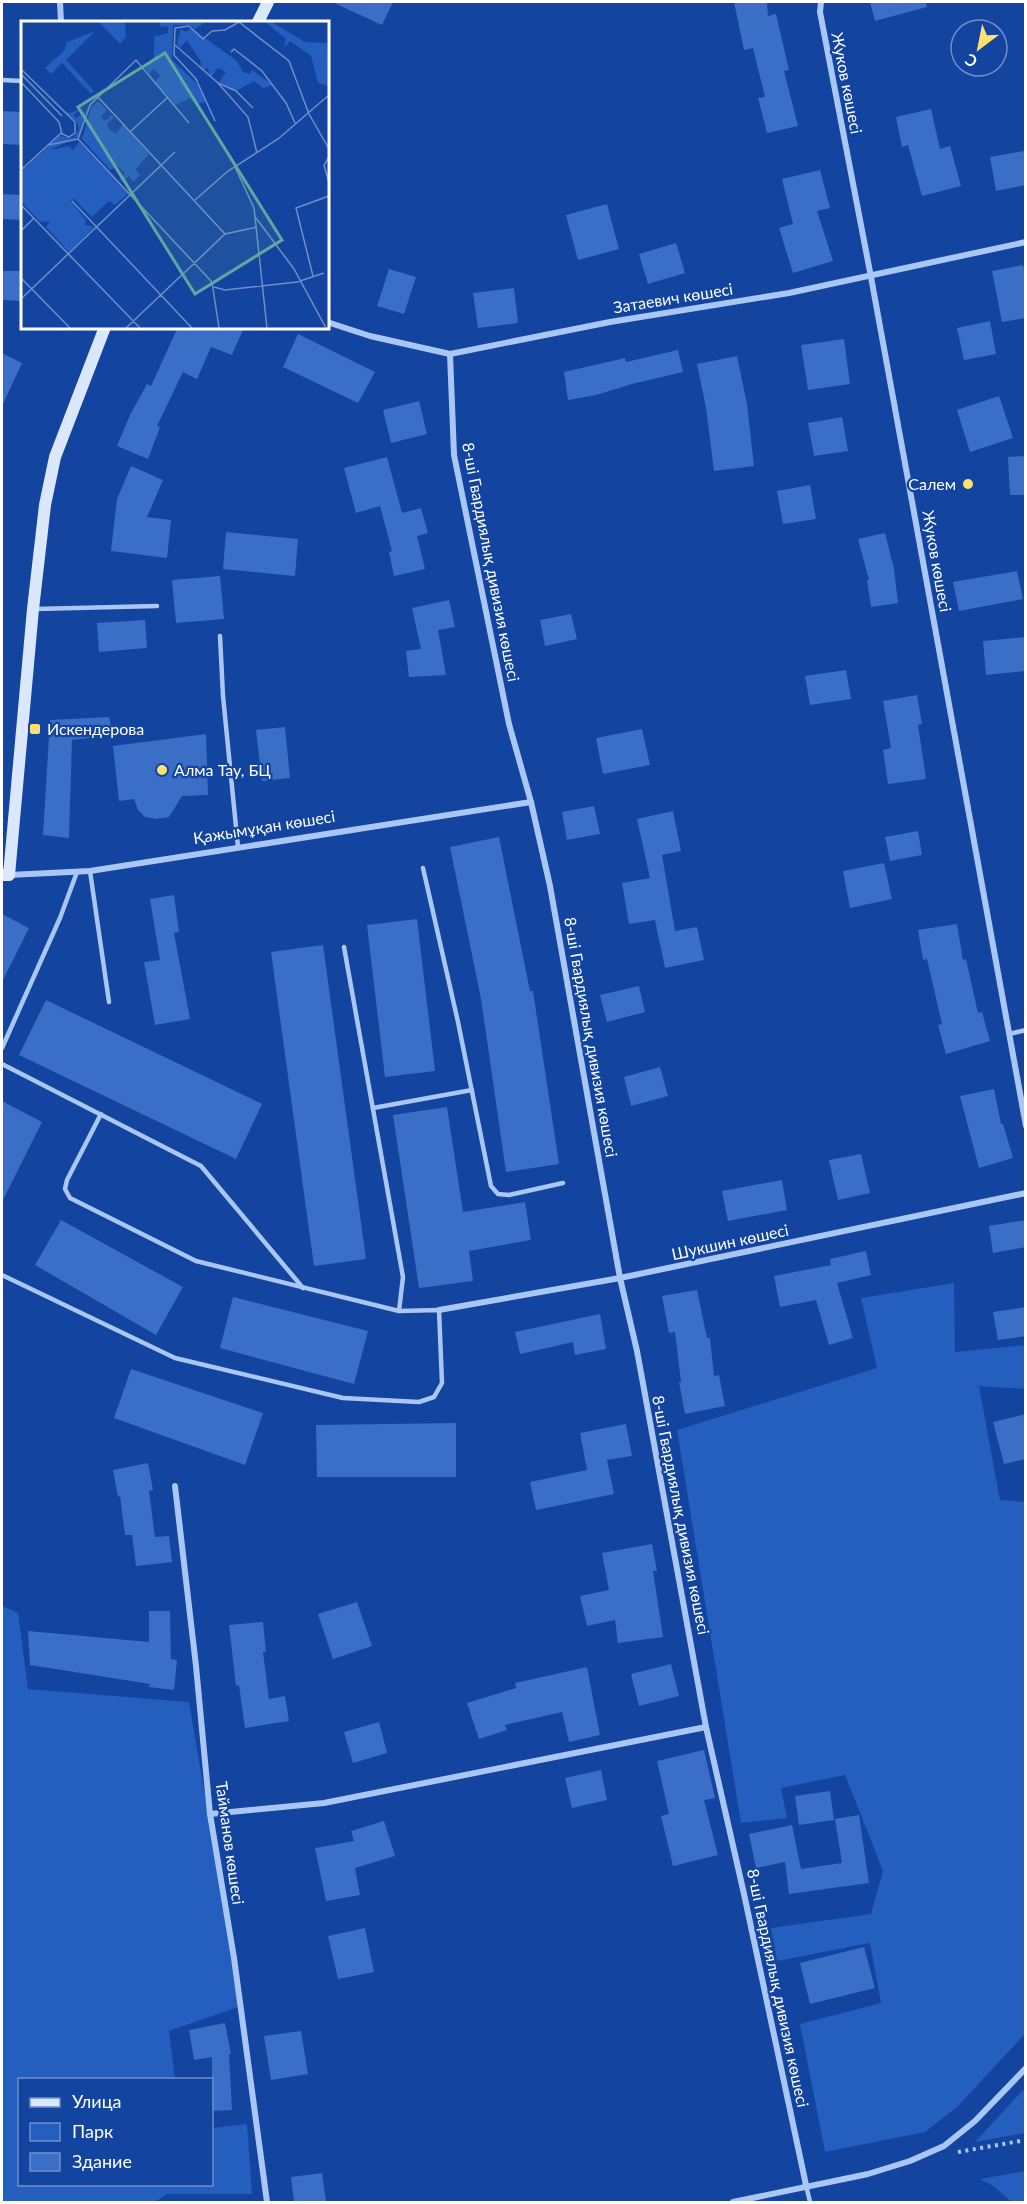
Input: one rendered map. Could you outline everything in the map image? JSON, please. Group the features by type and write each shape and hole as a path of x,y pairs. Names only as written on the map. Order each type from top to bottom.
{"street":[{"path":"60,2 61,21"},
{"path":"258,21 268,2"},
{"name":"Жуков көшесі","path":"821,2 820,12 871,277 1026,1126"},
{"name":"Затаевич көшесі","path":"328,322 370,336 450,354 610,322 789,293 1026,242"},
{"path":"5,875 45,506 55,457 105,328"},
{"name":"8-ші Гвардиялық дивизия көшесі","path":"450,354 454,454 509,724 531,802 550,886 620,1278 637,1351 706,1727 806,2185"},
{"name":"Қажымұқан көшесі","path":"5,875 90,871 531,802"},
{"name":"Шукшин көшесі","path":"439,1311 620,1278 1026,1193"},
{"name":"Тайманов көшесі","path":"175,1486 210,1814 234,1958 267,2202"},
{"path":"210,1814 324,1803 706,1727"},
{"path":"733,2202 806,2185 868,2174 910,2161 944,2146 975,2121 1026,2068"}],"lane":[{"path":"2,80 21,81"},
{"path":"33,609 157,606"},
{"path":"220,636 223,696 238,847"},
{"path":"423,868 491,1186 498,1194 509,1195 563,1183"},
{"path":"90,871 109,1002"},
{"path":"2,1048 60,918 77,872"},
{"path":"344,947 403,1277 399,1311"},
{"path":"1009,1034 1026,1030"},
{"path":"2,1064 201,1166 303,1288"},
{"path":"373,1108 472,1090"},
{"path":"2,1275 175,1358 343,1398 419,1402 434,1396 442,1383 439,1311 399,1311 196,1261 70,1198 65,1189 67,1180 101,1114"},
{"path":"806,2185 810,2202"}],"path":[{"path":"956,2153 1026,2140"}],"green space":[{"path":"954,1283 955,1352 1025,1345 1025,1389 979,1386 1000,1500 1025,1502 1025,2034 957,2107 925,2132 825,2152 800,2024 881,2003 870,1943 777,1961 771,1928 871,1914 883,1871 845,1775 781,1788 787,1818 741,1823 677,1430 877,1368 861,1298"},
{"path":"2,1606 18,1613 28,1689 189,1702 241,2006 169,2031 175,2078 18,2078 18,2186 213,2186 213,2128 247,2124 252,2194 167,2194 155,2202 2,2202"},
{"path":"1025,2088 1025,2133 975,2142"},
{"path":"1025,2171 1025,2202 1012,2202 993,2186 980,2179"}],"building":[{"path":"332,2 393,2 382,25"},
{"path":"734,2 767,2 768,16 776,14 789,70 784,71 798,126 767,133 758,98 765,97 753,48 744,50"},
{"path":"870,2 926,2 927,7 875,21"},
{"path":"931,109 940,149 950,146 961,186 922,196 908,145 902,147 896,117"},
{"path":"2,111 21,112 21,145 2,144"},
{"path":"1024,151 1026,185 996,191 990,157"},
{"path":"820,170 830,208 817,211 833,261 793,273 779,228 793,224 782,179"},
{"path":"2,194 21,195 21,220 2,219"},
{"path":"607,204 619,249 578,260 566,215"},
{"path":"676,243 685,273 648,284 639,254"},
{"path":"1023,265 1026,277 1026,318 1002,322 992,271"},
{"path":"389,269 416,277 404,314 377,306"},
{"path":"2,271 20,271 21,301 2,300"},
{"path":"514,288 518,323 478,328 473,293"},
{"path":"990,321 996,354 964,360 957,328"},
{"path":"178,328 244,328 232,355 211,347 197,379 183,372 157,426 160,427 148,459 117,446 130,415 147,384 151,386"},
{"path":"298,334 375,372 358,403 283,367"},
{"path":"844,339 850,384 808,390 801,345"},
{"path":"678,350 683,372 568,400 564,372 625,358 626,362"},
{"path":"2,353 22,363 2,406"},
{"path":"737,356 747,404 754,466 714,471 706,408 697,364"},
{"path":"999,396 1013,438 970,452 957,410"},
{"path":"419,401 427,434 391,443 383,410"},
{"path":"842,417 848,451 814,456 808,423"},
{"path":"1026,456 1026,495 1010,495 1008,457"},
{"path":"387,457 402,513 421,508 428,533 417,536 425,569 394,576 389,552 392,551 380,506 356,513 344,468"},
{"path":"131,466 163,480 147,517 171,520 167,558 111,551 117,499"},
{"path":"810,485 816,519 783,524 777,491"},
{"path":"226,532 298,539 295,576 223,569"},
{"path":"885,533 894,569 898,603 871,607 867,580 869,580 858,539"},
{"path":"1017,571 1023,599 959,611 953,582"},
{"path":"220,576 224,619 176,623 172,580"},
{"path":"449,600 455,627 438,630 446,675 409,677 406,651 421,649 412,608"},
{"path":"571,614 577,639 545,646 540,620"},
{"path":"145,620 147,648 99,652 97,623"},
{"path":"1026,637 1026,671 986,675 983,641"},
{"path":"846,670 851,699 810,705 805,676"},
{"path":"917,695 922,724 918,725 926,779 888,784 883,750 891,748 883,701"},
{"path":"109,717 113,735 72,740 69,838 43,835 50,720"},
{"path":"285,727 290,778 262,781 256,730"},
{"path":"642,729 650,765 603,774 596,738"},
{"name":"Алма Тау, БЦ","path":"206,734 208,795 182,796 169,817 157,819 145,817 138,810 134,799 119,801 113,746"},
{"path":"594,806 600,834 567,840 562,812"},
{"path":"673,811 681,851 662,855 675,931 697,927 704,960 665,968 655,920 629,924 622,883 650,878 637,819"},
{"path":"918,831 922,855 890,861 885,837"},
{"path":"499,837 530,991 533,991 559,1164 506,1172 481,999 450,847"},
{"path":"884,863 892,899 850,908 843,871"},
{"path":"174,895 179,932 174,933 190,1019 155,1025 144,962 160,960 150,899"},
{"path":"2,914 29,928 2,982"},
{"path":"417,919 435,1071 385,1077 367,925"},
{"path":"957,924 963,960 966,959 978,1013 982,1012 990,1041 946,1054 938,1025 942,1024 927,959 923,960 918,930"},
{"path":"323,945 366,1259 314,1266 271,952"},
{"path":"639,986 645,1012 607,1022 600,995"},
{"path":"46,1000 262,1104 236,1159 19,1055"},
{"path":"660,1067 668,1096 631,1106 624,1077"},
{"path":"994,1089 1001,1124 1003,1124 1013,1158 979,1168 960,1096"},
{"path":"2,1101 42,1122 2,1202"},
{"path":"447,1107 463,1212 525,1202 531,1240 469,1251 473,1281 419,1288 393,1115"},
{"path":"861,1154 870,1193 838,1200 829,1160"},
{"path":"782,1180 787,1210 728,1221 722,1191"},
{"path":"61,1220 183,1287 156,1335 35,1265"},
{"path":"1026,1220 1026,1247 993,1253 989,1226"},
{"path":"866,1251 871,1275 837,1283 853,1338 829,1345 816,1300 780,1307 774,1276 831,1265 830,1259"},
{"path":"697,1290 707,1338 710,1338 714,1376 719,1375 725,1406 685,1414 679,1382 681,1382 675,1332 669,1333 662,1296"},
{"path":"233,1297 368,1331 354,1384 220,1348"},
{"path":"1026,1307 1026,1336 998,1340 993,1312"},
{"path":"600,1314 606,1349 575,1355 573,1342 520,1354 515,1332"},
{"path":"131,1369 263,1413 245,1465 114,1418"},
{"path":"1026,1414 1026,1459 1004,1464 993,1422"},
{"path":"456,1423 456,1477 317,1477 316,1425"},
{"path":"626,1424 632,1456 607,1460 614,1494 536,1510 530,1482 587,1470 580,1433"},
{"path":"148,1463 153,1490 149,1491 155,1537 169,1536 172,1562 136,1566 132,1535 125,1535 120,1496 118,1497 113,1470"},
{"path":"652,1544 657,1571 653,1571 663,1637 618,1643 615,1620 587,1626 580,1596 609,1590 602,1553"},
{"path":"357,1602 372,1646 333,1659 318,1614"},
{"path":"149,1611 170,1611 171,1659 177,1660 174,1690 149,1687 150,1684 30,1665 28,1631 149,1642"},
{"path":"263,1622 266,1652 263,1652 269,1699 285,1696 289,1721 245,1728 239,1685 236,1686 229,1625"},
{"path":"671,1664 679,1696 639,1706 631,1674"},
{"path":"587,1667 600,1735 569,1742 562,1712 505,1725 507,1730 479,1739 467,1703 516,1688 515,1683"},
{"path":"379,1722 387,1753 353,1763 344,1732"},
{"path":"704,1750 715,1798 704,1800 718,1855 673,1866 661,1816 669,1814 657,1761"},
{"path":"601,1770 607,1800 572,1808 565,1778"},
{"path":"830,1791 834,1820 799,1825 795,1796"},
{"path":"859,1815 869,1883 789,1894 785,1862 756,1868 749,1834 792,1825 801,1869 842,1863 835,1819"},
{"path":"384,1821 395,1856 355,1868 360,1895 326,1901 315,1848 354,1841 351,1831"},
{"path":"365,1928 374,1972 338,1979 328,1936"},
{"path":"864,1947 875,1988 810,2004 800,1963"},
{"path":"225,2023 231,2054 229,2054 232,2110 213,2111 212,2057 194,2060 189,2030"},
{"path":"301,2031 308,2074 271,2080 264,2036"},
{"path":"322,2173 326,2202 294,2202 291,2177"}],"place":[{"name":"Салем","path":"968,484"},
{"name":"Искендерова","path":"35,729"},
{"name":"Алма Тау, БЦ","path":"162,770"}]}
